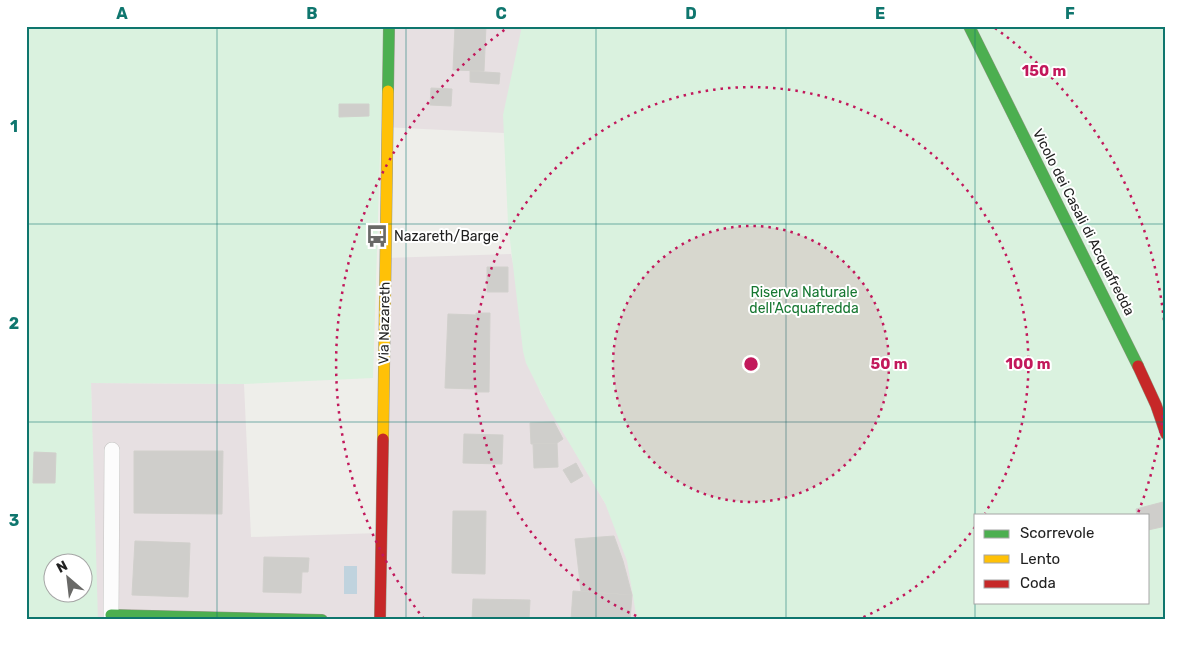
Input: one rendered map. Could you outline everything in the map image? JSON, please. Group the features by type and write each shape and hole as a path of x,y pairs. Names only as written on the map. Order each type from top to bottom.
{"street":[{"name":"Via Nazareth","path":"380,620 389,26"},
{"name":"Vicolo dei Casali di Acquafredda","path":"969,26 1142,372 1166,434"},
{"path":"112,450 111,617 322,620"}],"shaded area":[{"path":"389,26 527,26 504,133 383,127"},
{"path":"511,254 540,392 605,503 642,541 648,620 96,620 91,383 244,384 251,537 380,533 385,258"}],"green space":[{"path":"26,26 384,26 373,378 244,384 91,383 98,620 26,620"},
{"name":"Riserva Naturale dell'Acquafredda","path":"522,26 1166,26 1166,620 637,620 627,561 605,503 549,409 526,363 508,223 503,115"}],"water":[{"path":"344,566 357,566 357,594 344,594"}],"building":[{"path":"455,26 486,26 484,71 453,70"},
{"path":"470,71 500,73 499,84 470,82"},
{"path":"431,88 452,89 451,106 430,105"},
{"path":"339,104 369,104 369,116 339,117"},
{"path":"487,267 508,267 508,292 487,292"},
{"path":"476,313 490,313 489,392 476,392 476,389 445,388 448,314 476,315"},
{"path":"554,422 563,439 557,443 531,444 530,423"},
{"path":"464,434 503,435 502,464 463,463"},
{"path":"557,443 558,467 534,468 533,444"},
{"path":"134,451 223,451 222,514 134,513"},
{"path":"34,452 56,453 55,483 33,483"},
{"path":"576,463 583,476 571,483 563,470"},
{"path":"1166,502 1166,526 1150,530 1150,514 1137,514 1136,509"},
{"path":"453,511 486,511 485,574 452,573"},
{"path":"614,536 632,595 581,591 575,539"},
{"path":"135,541 190,543 188,597 132,595"},
{"path":"264,557 309,558 308,572 302,572 301,593 263,592"},
{"path":"573,591 632,595 630,620 571,620"},
{"path":"473,599 530,600 529,620 472,620"}],"traffic: fast":[{"path":"388,91 389,26"},
{"path":"969,26 1138,366"},
{"path":"111,615 322,620"}],"traffic: slow":[{"path":"383,439 388,91"}],"traffic: jam":[{"path":"1138,366 1156,405 1166,434"},
{"path":"380,620 383,439"}],"place":[{"name":"Nazareth/Barge","path":"377,236"}]}
